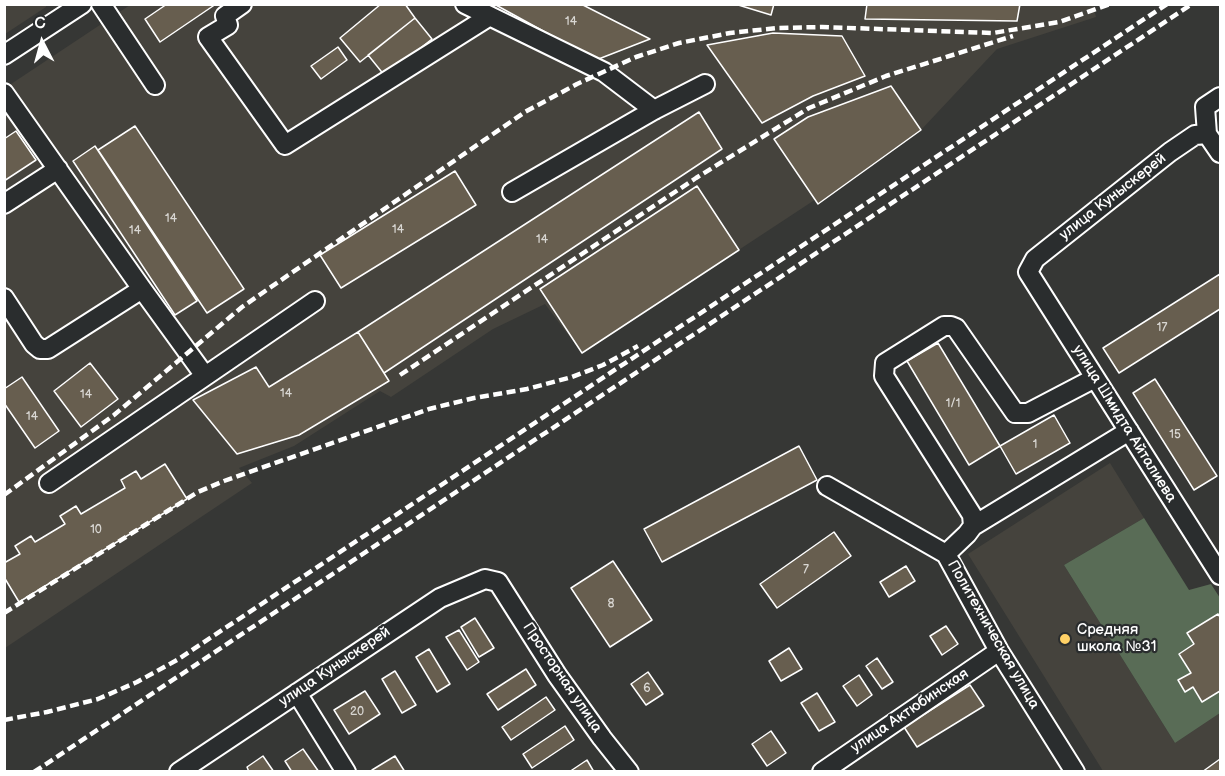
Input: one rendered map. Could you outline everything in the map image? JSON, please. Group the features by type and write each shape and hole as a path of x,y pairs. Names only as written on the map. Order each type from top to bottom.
{"street":[{"path":"4,55 82,4"},
{"path":"101,4 155,86"},
{"path":"242,4 225,16 228,25 208,37 285,145 490,16"},
{"path":"465,4 604,72 654,110"},
{"path":"512,192 654,110 705,84"},
{"path":"4,93 205,376"},
{"path":"1221,97 1205,108 1207,134 1221,153"},
{"name":"улица Куныскерей","path":"1028,272 1035,259 1170,152 1195,135 1207,134"},
{"path":"4,204 58,169"},
{"name":"улица Шмидта Айталиева","path":"1028,272 1221,575"},
{"path":"4,298 34,344 40,349 48,349 142,289"},
{"path":"49,483 315,300"},
{"path":"973,526 972,515 884,376 885,363 944,326 951,326 956,328 1015,413 1028,413 1095,378"},
{"path":"946,554 973,526 1129,431"},
{"name":"Политехническая улица","path":"827,486 946,554 999,651 1075,771"},
{"name":"улица Куныскерей","path":"179,771 440,598 485,579 498,582"},
{"name":"Просторная улица","path":"498,582 557,675 629,771"},
{"name":"улица Актюбинская","path":"822,771 999,651"},
{"path":"297,693 346,771"}],"shaded area":[{"path":"5,4 46,4 46,7 5,34"},
{"path":"130,5 1093,5 1096,17 997,49 921,130 582,353 545,304 493,329 391,397 380,391 294,446 239,468 252,483 5,648 5,88"},
{"name":"Средняя школа №31","path":"1110,463 1144,518 1064,565 1175,743 1220,713 1220,771 1103,771 968,554"}],"green space":[{"path":"1144,518 1189,590 1211,584 1220,598 1220,713 1175,743 1064,565"}],"building":[{"path":"167,4 216,4 160,42 145,19"},
{"path":"381,4 405,4 415,18 360,62 340,38"},
{"path":"494,4 581,4 650,39 596,60"},
{"path":"735,4 774,4 771,15"},
{"path":"867,4 1020,4 1017,21 865,19"},
{"path":"415,18 432,39 385,76 368,55"},
{"path":"773,33 842,36 865,76 813,96 762,123 707,45"},
{"path":"338,47 347,60 321,79 311,66"},
{"path":"891,86 921,130 818,204 774,139 808,117"},
{"path":"699,112 722,149 384,373 358,332"},
{"path":"135,126 244,289 207,313 98,150"},
{"path":"16,131 36,160 4,181 4,139"},
{"path":"95,146 197,301 175,315 73,161"},
{"path":"455,171 476,205 341,288 320,255"},
{"path":"697,186 739,250 582,353 540,289"},
{"path":"1220,274 1220,309 1119,373 1103,348"},
{"path":"358,332 389,381 299,435 237,454 193,400 256,367 269,387"},
{"path":"938,343 1000,446 969,465 907,361"},
{"path":"90,363 118,399 81,427 54,391"},
{"path":"22,377 59,431 35,448 4,403 4,389"},
{"path":"1155,379 1217,476 1194,490 1133,393"},
{"path":"1054,415 1070,443 1016,474 1000,446"},
{"path":"799,446 817,480 662,562 644,529"},
{"path":"165,464 187,499 19,602 4,577 4,563 20,554 15,546 31,536 35,542 65,524 60,516 76,506 81,514 125,488 121,480 136,471 141,479"},
{"path":"834,532 851,556 777,608 760,584"},
{"path":"613,561 652,620 610,647 571,588"},
{"path":"906,566 915,581 889,597 880,582"},
{"path":"1218,614 1220,617 1220,691 1202,702 1193,687 1185,692 1178,680 1191,673 1179,654 1194,644 1187,633"},
{"path":"475,618 494,648 479,657 461,627"},
{"path":"946,626 958,644 942,655 930,636"},
{"path":"459,630 479,662 467,670 446,637"},
{"path":"789,648 802,669 781,681 769,661"},
{"path":"429,649 450,684 437,692 416,657"},
{"path":"877,658 893,682 882,689 866,666"},
{"path":"526,669 536,685 498,710 487,694"},
{"path":"395,671 416,705 402,713 382,679"},
{"path":"648,672 663,694 646,705 631,684"},
{"path":"859,675 872,695 857,706 843,686"},
{"path":"970,685 984,706 917,747 904,727"},
{"path":"365,691 380,714 349,734 334,710"},
{"path":"817,693 835,722 819,731 801,703"},
{"path":"546,697 555,710 511,740 502,727"},
{"path":"565,726 574,740 532,768 523,754"},
{"path":"771,731 786,753 767,766 752,744"},
{"path":"303,749 319,772 292,772 285,761"},
{"path":"263,756 274,772 249,772 247,767"},
{"path":"395,756 405,772 373,772 372,770"},
{"path":"1220,759 1220,772 1202,772"},
{"path":"587,760 594,772 569,772"}],"railway":[{"path":"4,495 114,415 242,307 525,112 577,84 636,57 679,43 730,33 777,28 822,27 993,33 1059,22 1110,4"},
{"path":"4,720 98,699 137,682 177,660 1167,4"},
{"path":"34,772 1192,4"},
{"path":"400,375 696,178 809,108 886,76 1013,36"},
{"path":"4,613 198,492 224,481 429,409 527,389 572,377 603,365 638,346"}],"place":[{"name":"Средняя школа №31","path":"1065,639"}]}
